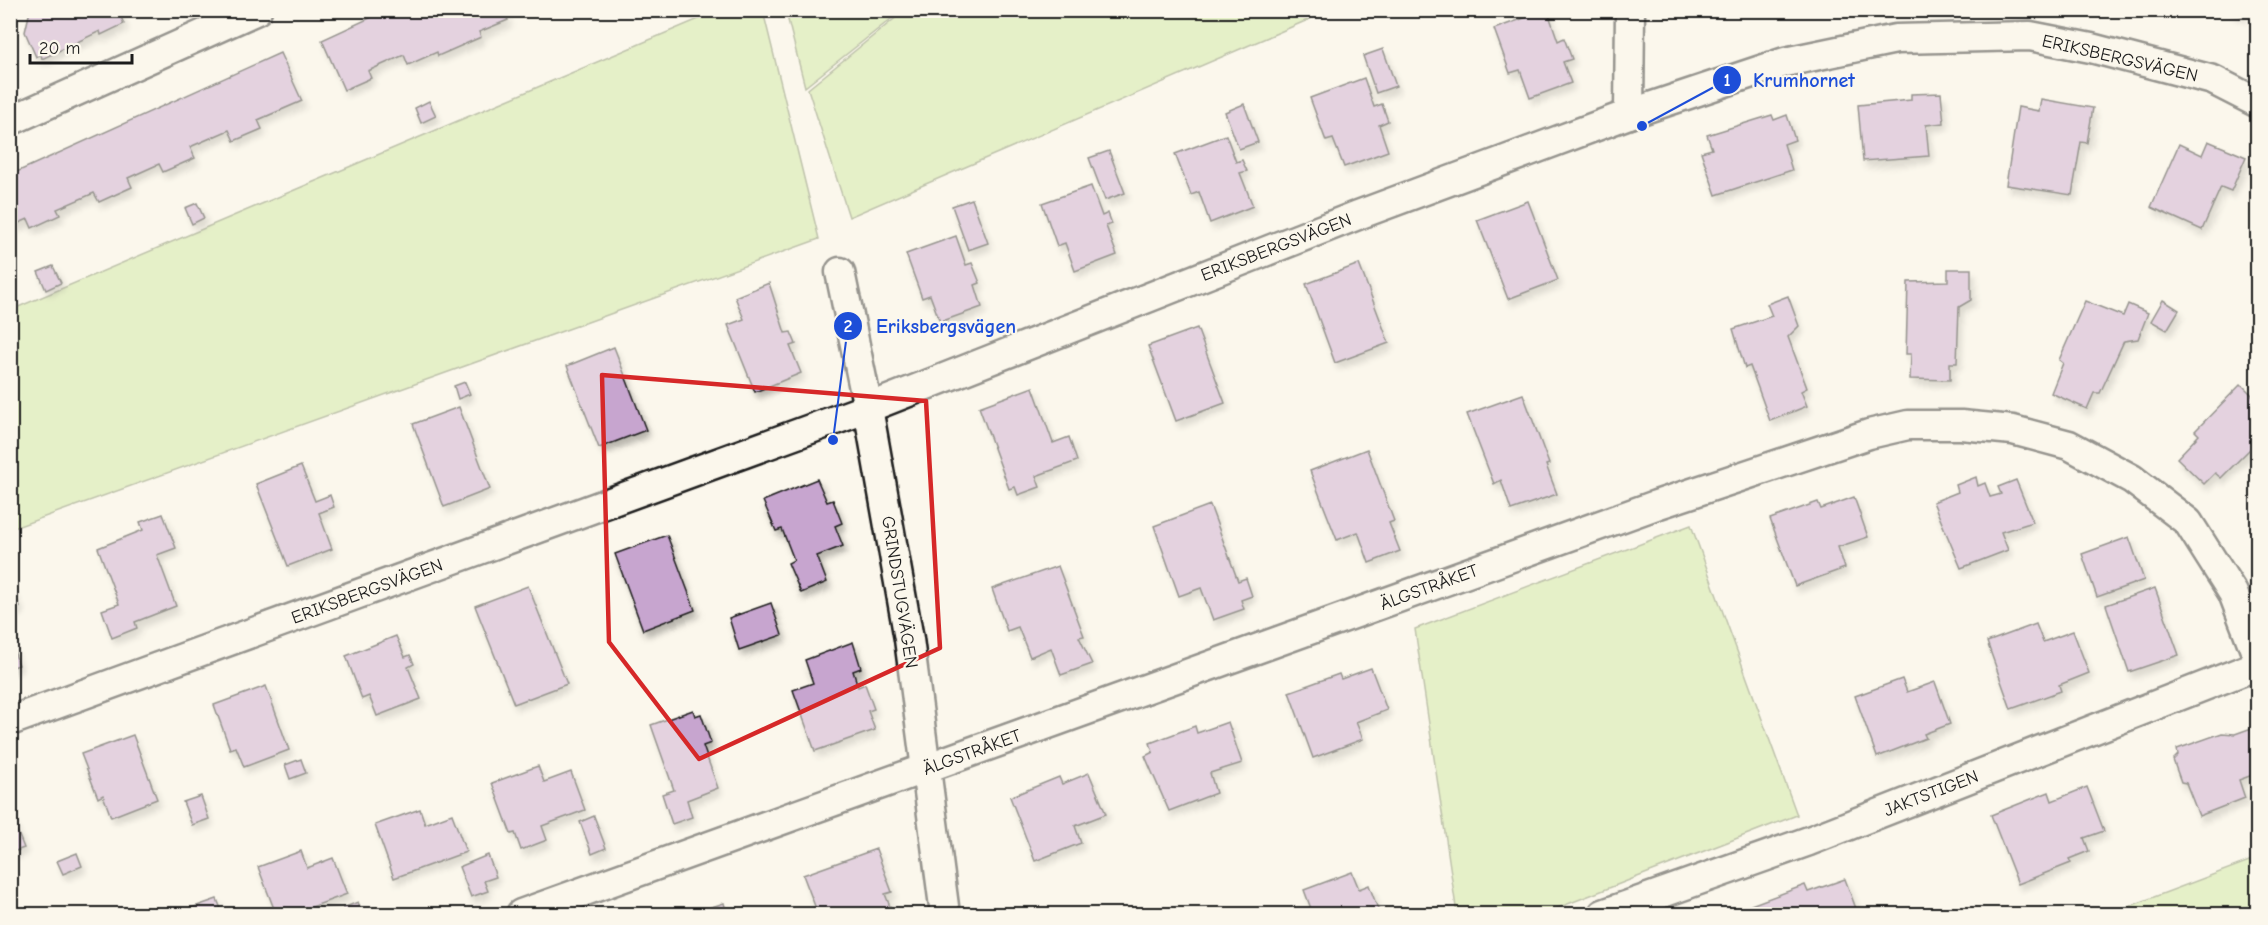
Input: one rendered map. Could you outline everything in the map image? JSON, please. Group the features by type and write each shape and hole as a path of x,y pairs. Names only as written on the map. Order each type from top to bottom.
{"street":[{"path":"10,121 257,10"},
{"path":"1629,114 1630,10"},
{"name":"ERIKSBERGSVÄGEN","path":"10,721 868,408 1347,219 1629,114 1785,62 1896,39 2030,36 2091,48 2213,80 2258,103"},
{"name":"GRINDSTUGVÄGEN","path":"840,272 868,408 909,639 945,915"},
{"name":"ÄLGSTRÅKET","path":"521,915 1656,505 1869,434 1908,425 1961,425 2013,430 2069,445 2132,479 2188,522 2233,593 2258,658"},
{"name":"JAKTSTIGEN","path":"1603,915 1809,841 2258,665"}],"highlighted area":[{"path":"602,375 926,401 940,648 699,759 609,642"}],"green space":[{"path":"720,10 763,11 819,239 11,529 11,310"},
{"path":"1306,10 1310,19 849,217 808,89 904,11"},
{"path":"806,11 901,11 805,87 787,16"},
{"path":"1691,525 1797,815 1542,914 1457,914 1415,629"},
{"path":"2257,858 2257,914 2109,914"}],"building":[{"path":"27,10 118,10 124,24 101,35 100,31 42,59 41,54 36,57 25,32 29,15"},
{"path":"387,10 503,10 508,20 479,32 481,37 438,56 437,52 408,65 404,55 368,71 371,78 344,90 322,40"},
{"path":"1537,10 1552,10 1548,12 1558,41 1564,38 1572,59 1563,62 1571,83 1530,98 1520,70 1510,73 1494,29 1538,13"},
{"path":"2228,10 2244,10 2243,16"},
{"path":"1383,49 1396,86 1376,93 1363,56"},
{"path":"280,53 302,101 258,120 262,129 234,141 229,130 190,147 195,158 163,172 159,164 128,178 132,187 99,202 94,193 57,209 60,215 32,228 28,219 10,227 10,175"},
{"path":"1364,78 1374,107 1382,104 1388,121 1379,125 1388,151 1344,167 1333,139 1326,141 1310,98"},
{"path":"1941,93 1944,123 1926,125 1929,156 1863,161 1858,105 1911,100 1911,94"},
{"path":"2041,99 2093,108 2087,143 2081,142 2072,195 2006,185 2018,107 2039,111"},
{"path":"429,101 436,116 421,123 415,108"},
{"path":"1244,104 1258,142 1239,149 1225,112"},
{"path":"1772,115 1774,120 1787,115 1795,140 1784,144 1792,170 1716,195 1701,152 1712,149 1707,135"},
{"path":"1226,135 1236,162 1242,160 1247,171 1240,173 1253,206 1210,223 1199,192 1191,195 1175,154"},
{"path":"2208,141 2246,157 2231,191 2221,187 2202,230 2151,207 2179,144 2202,155"},
{"path":"1109,151 1125,193 1105,200 1089,158"},
{"path":"1091,186 1102,216 1108,213 1112,224 1106,226 1117,255 1075,271 1065,243 1057,246 1042,203"},
{"path":"972,199 988,243 968,250 952,206"},
{"path":"1528,201 1558,280 1508,299 1477,220"},
{"path":"197,203 204,218 192,224 185,208"},
{"path":"956,236 966,265 972,263 980,283 975,285 982,307 940,322 930,295 922,298 906,254"},
{"path":"1359,264 1389,343 1335,363 1306,284"},
{"path":"53,266 61,283 46,290 38,272"},
{"path":"1948,269 1971,269 1971,300 1959,307 1957,363 1950,363 1950,380 1910,379 1911,354 1906,354 1908,282 1948,281"},
{"path":"769,283 785,333 791,332 796,344 790,346 801,373 755,392 728,325 744,319 735,297"},
{"path":"1788,296 1799,326 1788,337 1807,388 1801,391 1807,406 1770,421 1750,366 1745,368 1733,329 1772,316 1767,304"},
{"path":"2163,300 2179,310 2167,330 2151,321"},
{"path":"2085,301 2123,316 2128,304 2148,313 2138,339 2124,341 2100,393 2094,393 2087,409 2051,393 2063,363 2059,360"},
{"path":"1197,328 1225,403 1176,421 1148,346"},
{"path":"614,347 646,430 599,448 567,366"},
{"path":"465,382 470,394 458,399 454,386"},
{"path":"2241,384 2258,401 2258,441 2221,478 2215,473 2204,484 2177,458 2199,435 2195,431"},
{"path":"1033,387 1053,443 1069,437 1077,461 1036,476 1040,487 1018,495 1015,487 1009,489 979,407"},
{"path":"1523,394 1549,464 1546,465 1557,494 1511,510 1501,480 1494,484 1467,414"},
{"path":"459,407 490,489 444,507 413,424"},
{"path":"1367,449 1394,521 1389,523 1400,551 1369,563 1358,532 1337,540 1310,471"},
{"path":"301,466 315,501 330,495 334,507 319,513 332,549 288,566 256,484"},
{"path":"1976,477 1978,486 1985,483 1990,497 2001,494 1998,487 2016,480 2033,522 2001,532 2008,550 1961,568 1933,502 1958,492 1956,485"},
{"path":"817,479 827,502 833,500 842,523 835,526 843,546 817,556 827,582 801,593 788,563 794,560 782,529 776,531 763,501"},
{"path":"1854,497 1868,537 1838,547 1845,568 1795,586 1770,519 1818,502 1821,509"},
{"path":"1210,505 1238,581 1246,578 1252,596 1241,600 1244,609 1213,620 1201,588 1179,596 1154,526"},
{"path":"163,514 176,548 157,555 176,606 135,622 137,628 112,638 102,610 119,604 98,548 143,530 140,522"},
{"path":"667,535 695,610 643,630 615,554"},
{"path":"2129,537 2144,580 2097,597 2082,554"},
{"path":"1058,566 1084,636 1079,637 1092,664 1061,675 1051,648 1030,657 1018,627 1007,631 992,589"},
{"path":"10,584 20,607 10,611"},
{"path":"528,586 567,684 514,704 475,606"},
{"path":"2155,588 2179,655 2129,672 2106,605"},
{"path":"771,603 782,635 739,650 729,618"},
{"path":"2036,624 2043,642 2073,631 2089,673 2059,685 2061,691 2011,709 1987,642"},
{"path":"396,636 405,657 410,655 414,664 408,667 421,699 377,716 369,696 362,699 346,656"},
{"path":"10,640 19,665 10,668"},
{"path":"853,642 861,668 853,671 858,687 865,684 874,709 868,711 875,730 815,751 793,690 813,683 805,660"},
{"path":"1371,668 1387,710 1356,722 1363,739 1313,758 1289,692 1339,674 1341,679"},
{"path":"1902,679 1907,692 1935,682 1950,724 1924,734 1926,738 1877,757 1855,696"},
{"path":"266,686 289,750 244,767 236,747 230,749 214,705"},
{"path":"693,710 695,716 701,714 711,743 703,746 718,788 687,800 692,817 672,824 662,794 674,790 651,725"},
{"path":"1228,722 1242,763 1210,773 1216,793 1169,811 1145,756 1153,752 1150,743 1195,726 1197,733"},
{"path":"2257,726 2258,773 2239,780 2245,798 2199,816 2186,783 2181,782 2173,760 2178,755 2177,749 2222,733 2235,734"},
{"path":"133,735 157,799 111,817 103,795 98,798 81,754"},
{"path":"301,759 306,773 290,779 285,765"},
{"path":"538,766 544,782 571,772 585,810 542,826 547,840 521,850 515,833 511,834 492,783"},
{"path":"1089,773 1106,814 1075,826 1081,843 1035,861 1010,797 1059,777 1062,784"},
{"path":"2087,787 2104,831 2084,838 2089,851 2069,859 2071,863 2018,884 1991,815 2049,792 2052,801"},
{"path":"201,796 209,819 192,825 183,802"},
{"path":"420,809 425,824 452,814 466,852 394,878 375,825"},
{"path":"10,813 24,848 10,853"},
{"path":"594,816 606,848 592,854 580,822"},
{"path":"876,849 892,892 885,894 893,914 818,914 803,875"},
{"path":"301,851 307,868 333,858 347,894 293,914 276,914 258,867"},
{"path":"77,853 82,866 63,874 57,861"},
{"path":"488,855 496,877 484,881 488,891 471,897 459,867"},
{"path":"1352,872 1359,889 1369,885 1379,912 1313,914 1304,890"},
{"path":"1845,879 1858,914 1754,914 1751,905 1805,885 1808,892"},
{"path":"217,899 223,914 174,914"},
{"path":"358,902 363,914 345,914 343,908"},
{"path":"724,903 727,914 690,914"}],"place":[{"name":"Krumhornet","path":"1642,126"},
{"name":"Eriksbergsvägen","path":"833,440"}]}
